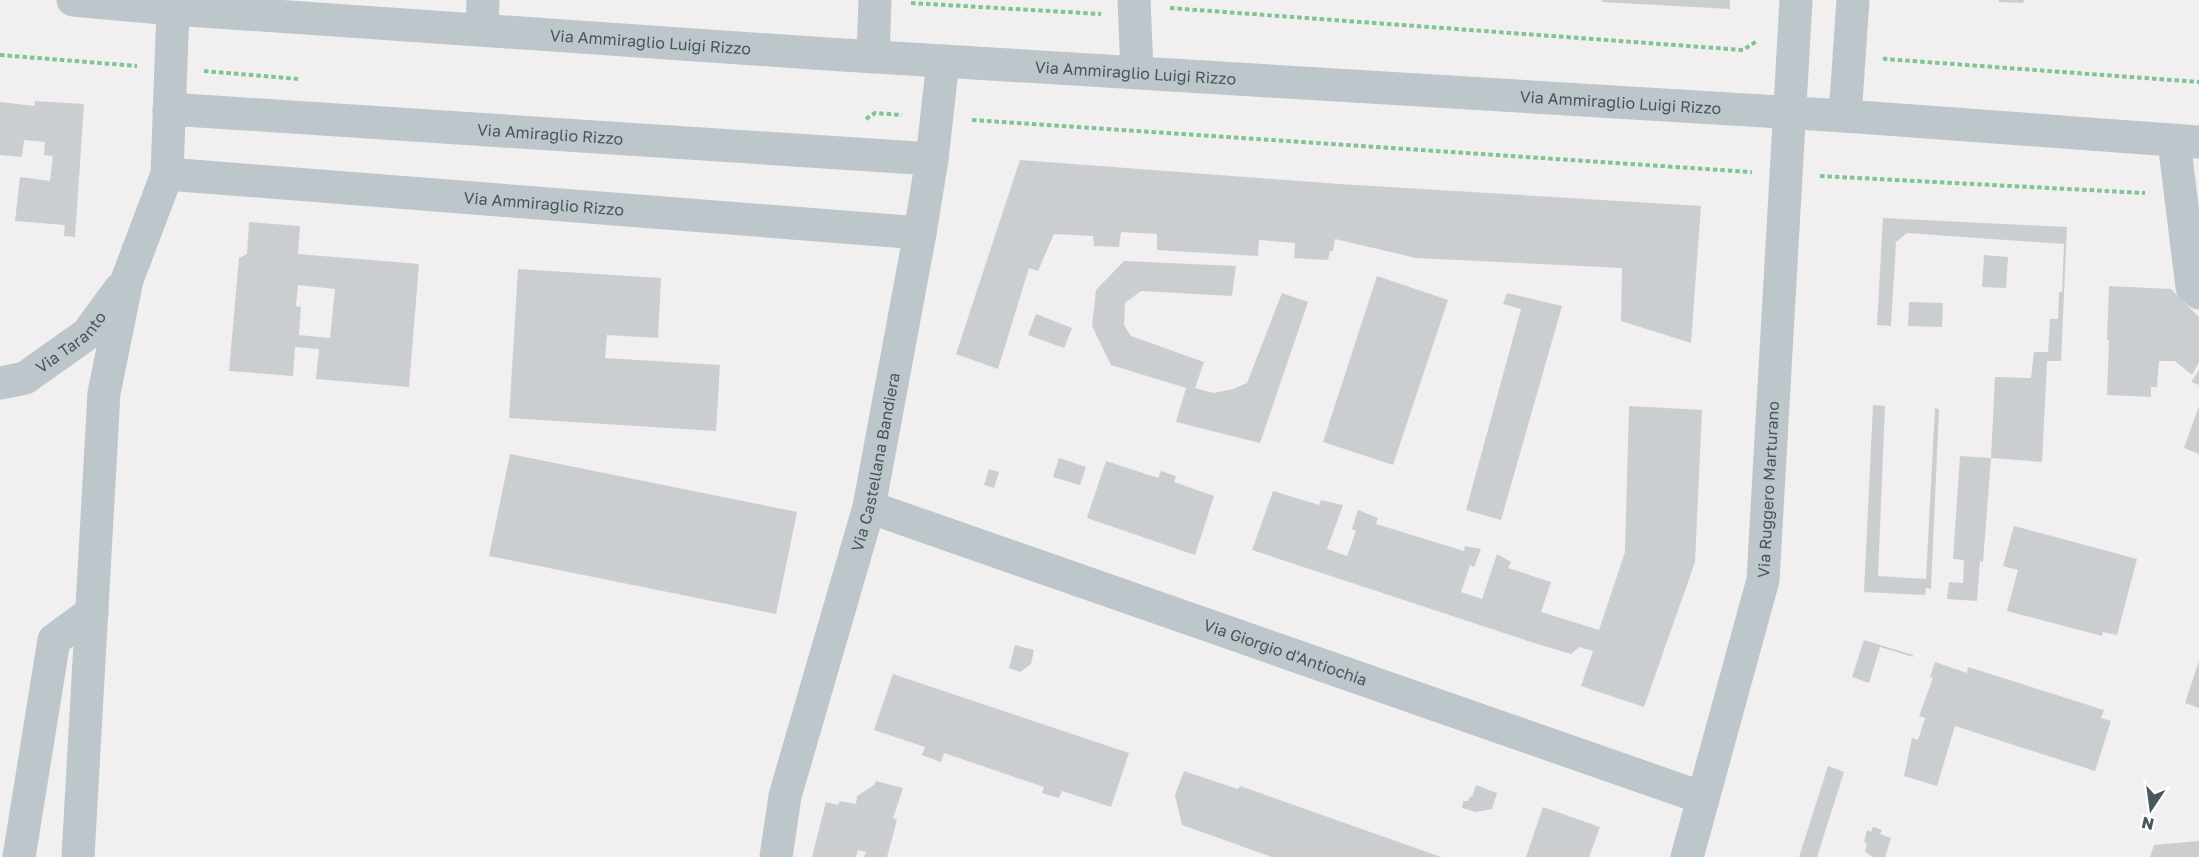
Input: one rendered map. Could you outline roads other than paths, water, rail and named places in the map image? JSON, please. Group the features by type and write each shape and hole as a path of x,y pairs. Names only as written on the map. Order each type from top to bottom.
{"street":[{"name":"Via Ammiraglio Luigi Rizzo","path":"74,0 173,9 482,15 873,56 1845,116 2186,141"},
{"name":"Via Ruggero Marturano","path":"1686,857 1763,580 1796,0"},
{"path":"1845,116 1853,0"},
{"path":"873,56 875,1"},
{"path":"1133,8 1137,71"},
{"path":"78,857 104,393 127,280 167,174 173,9"},
{"name":"Via Castellana Bandiera","path":"776,857 784,796 869,507 920,234 932,159 943,61"},
{"name":"Via Amiraglio Rizzo","path":"169,109 932,159"},
{"path":"2186,141 2181,195 2192,287 2199,293"},
{"name":"Via Ammiraglio Rizzo","path":"167,174 920,234"},
{"name":"Via Taranto","path":"0,383 25,378 87,334 127,280"},
{"name":"Via Giorgio d'Antiochia","path":"869,507 1703,798"},
{"path":"19,857 54,640 92,612"}]}
